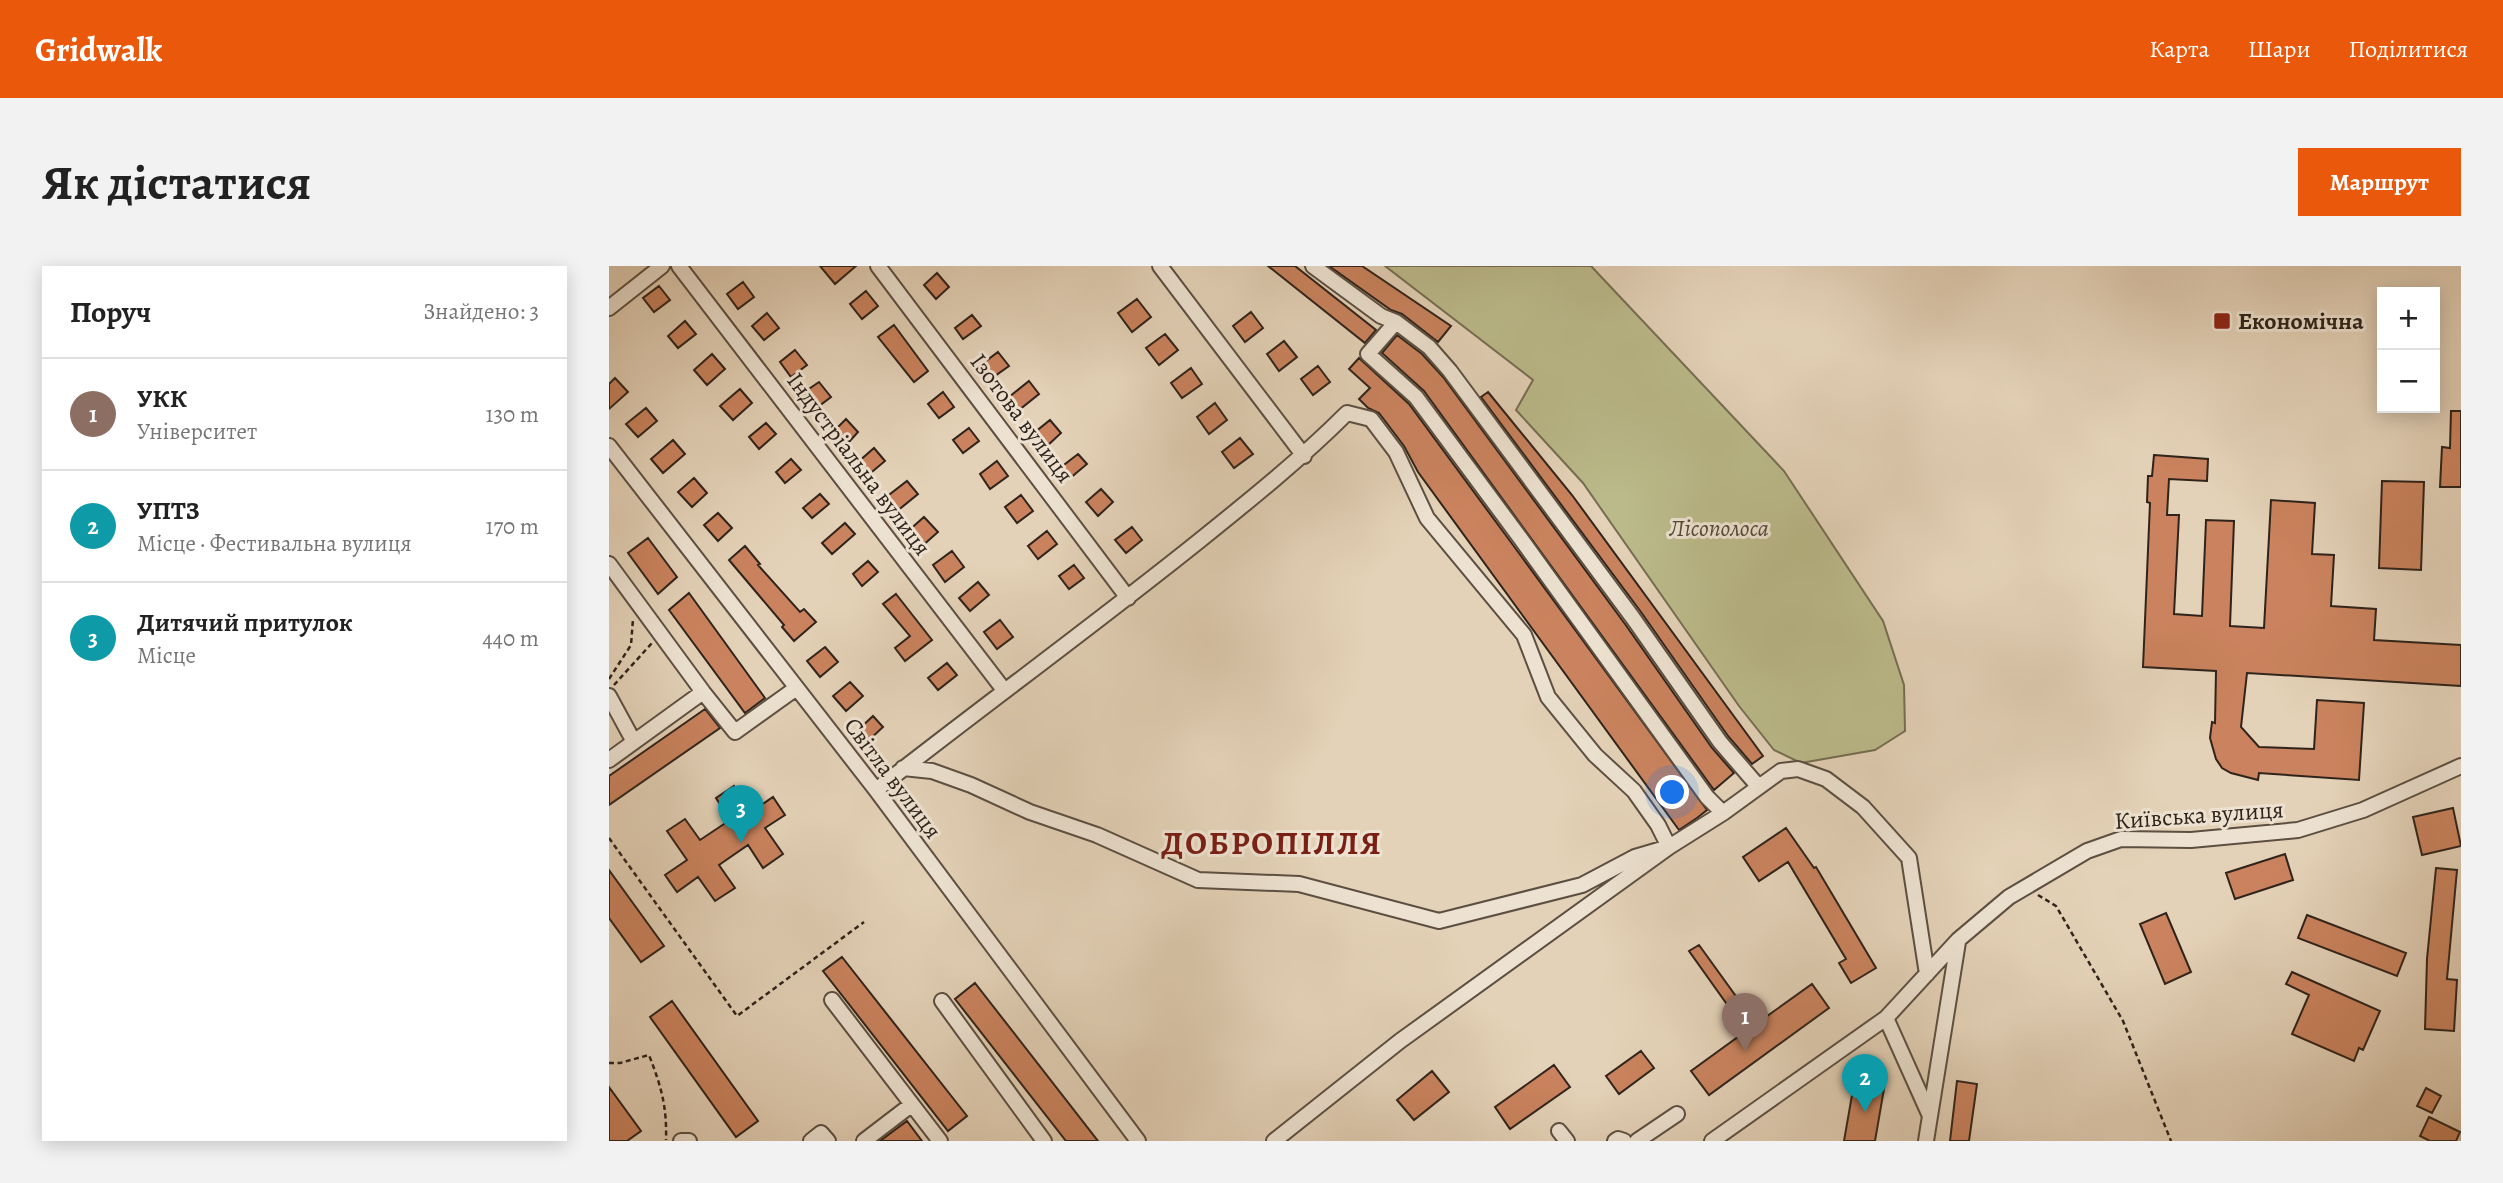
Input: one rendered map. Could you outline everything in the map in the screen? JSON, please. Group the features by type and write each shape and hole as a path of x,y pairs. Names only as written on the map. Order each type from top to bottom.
{"street":[{"path":"609,308 662,266"},
{"name":"Індустріальна вулиця","path":"679,266 1004,690"},
{"name":"Ізотова вулиця","path":"879,266 1128,598"},
{"path":"1160,266 1304,456"},
{"path":"1313,266 1429,347 1633,618 1720,742 1758,786"},
{"path":"1396,322 1368,354 1416,397 1707,797 1723,813"},
{"path":"876,790 1128,598 1304,456 1347,413 1370,419 1396,452 1427,518 1524,635 1548,697 1595,755 1634,791 1658,825 1669,847"},
{"name":"Світла вулиця","path":"609,446 876,790 1138,1141"},
{"path":"609,564 735,732 796,689"},
{"path":"609,760 703,692"},
{"path":"609,696 634,743"},
{"name":"Київська вулиця","path":"1713,1141 1887,1018 1958,940 2009,897 2087,851 2121,839 2191,840 2298,830 2363,810 2461,766"},
{"path":"903,768 932,771 971,785 1030,812 1097,835 1198,880 1299,884 1439,921 1582,885 1635,857 1669,847"},
{"path":"1274,1141 1399,1041 1669,847 1723,813 1781,771 1798,769 1826,779 1863,807 1909,858 1927,974"},
{"path":"1926,1141 1958,940"},
{"path":"832,1000 940,1141"},
{"path":"942,1001 1044,1141"},
{"path":"1887,1018 1930,1117"},
{"path":"864,1141 911,1105"},
{"path":"1637,1141 1677,1114"},
{"path":"811,1141 821,1133 828,1141"},
{"path":"681,1141 689,1141"},
{"path":"1615,1141 1623,1141"}],"path":[{"path":"609,679 631,645 633,617 641,606"},
{"path":"609,690 661,632"},
{"path":"609,838 737,1016 865,922"},
{"path":"2026,887 2056,906 2123,1021 2171,1141"},
{"path":"609,1063 620,1063 649,1055 664,1096 666,1141"}],"green space":[{"name":"Лісополоса","path":"1385,266 1591,266 1784,471 1883,621 1904,685 1905,731 1875,750 1801,763 1774,750 1739,706 1583,483 1516,410 1533,380"}],"building":[{"path":"820,266 856,266 835,284"},
{"path":"1268,266 1295,266 1376,330 1365,343"},
{"path":"1329,266 1362,266 1451,326 1438,342 1402,314 1391,310"},
{"path":"937,273 949,287 936,299 924,285"},
{"path":"743,282 754,297 738,309 727,294"},
{"path":"659,286 670,300 654,312 643,298"},
{"path":"866,291 878,306 862,319 850,304"},
{"path":"1137,299 1151,317 1132,332 1118,313"},
{"path":"1251,312 1263,328 1245,342 1233,326"},
{"path":"767,313 779,328 764,340 752,326"},
{"path":"972,315 981,326 963,339 955,328"},
{"path":"685,321 696,334 678,348 668,336"},
{"path":"894,325 928,371 914,382 878,337"},
{"path":"1165,334 1178,350 1159,365 1146,348"},
{"path":"1397,335 1422,354 1443,377 1625,624 1712,748 1734,773 1714,790 1424,391 1382,353"},
{"path":"1284,341 1297,357 1279,371 1267,354"},
{"path":"795,350 807,365 791,377 780,362"},
{"path":"998,352 1009,366 992,378 982,364"},
{"path":"712,354 725,369 707,385 694,370"},
{"path":"1359,358 1409,404 1513,545 1707,810 1697,818 1679,830 1418,472 1404,446 1379,413 1368,408 1359,399 1370,388 1349,369"},
{"path":"1318,366 1330,382 1313,395 1301,379"},
{"path":"1191,368 1202,384 1182,398 1171,383"},
{"path":"615,378 628,392 609,409 609,384"},
{"path":"1029,381 1039,394 1019,410 1009,397"},
{"path":"819,382 831,397 815,409 803,393"},
{"path":"740,389 752,403 733,420 720,406"},
{"path":"943,392 954,407 939,418 928,404"},
{"path":"1488,392 1572,495 1763,756 1752,764 1728,736 1641,612 1481,397"},
{"path":"1215,403 1227,420 1209,434 1197,417"},
{"path":"646,408 657,421 638,437 626,424"},
{"path":"2451,411 2461,411 2461,487 2440,487 2442,447 2450,448"},
{"path":"846,419 858,432 849,442 836,429"},
{"path":"1050,420 1061,433 1046,447 1034,433"},
{"path":"766,423 776,434 759,449 749,437"},
{"path":"969,428 979,441 963,453 953,440"},
{"path":"1240,438 1253,454 1234,468 1222,452"},
{"path":"673,440 685,454 663,473 651,459"},
{"path":"874,448 885,461 867,476 857,463"},
{"path":"1078,454 1087,464 1069,479 1060,468"},
{"path":"2154,455 2208,459 2207,481 2169,479 2167,515 2179,515 2174,614 2202,616 2206,520 2234,521 2230,626 2264,628 2271,500 2315,503 2312,554 2334,555 2331,606 2376,609 2374,640 2461,645 2461,686 2247,673 2241,727 2259,747 2314,749 2317,700 2364,703 2359,780 2259,773 2258,780 2231,773 2222,768 2216,759 2210,738 2212,722 2215,723 2216,671 2143,667 2150,503 2147,502 2148,476 2152,476"},
{"path":"791,459 801,470 785,483 776,472"},
{"path":"997,461 1008,476 990,489 980,474"},
{"path":"694,478 707,493 692,507 678,492"},
{"path":"907,481 918,494 896,512 885,498"},
{"path":"2382,481 2424,482 2421,570 2379,568"},
{"path":"1101,489 1113,502 1098,516 1086,502"},
{"path":"820,494 829,504 812,518 803,508"},
{"path":"1021,495 1033,511 1017,523 1005,507"},
{"path":"718,513 732,528 718,541 704,525"},
{"path":"924,517 938,532 921,547 907,532"},
{"path":"845,523 855,534 832,554 822,543"},
{"path":"1132,527 1142,540 1126,553 1115,540"},
{"path":"1047,531 1057,544 1038,559 1028,546"},
{"path":"648,538 677,577 658,594 628,553"},
{"path":"745,546 760,564 758,565 800,612 804,609 816,622 794,641 782,627 784,625 729,560"},
{"path":"952,551 964,567 945,582 933,565"},
{"path":"868,561 878,572 862,586 853,574"},
{"path":"1074,565 1084,578 1069,589 1059,576"},
{"path":"978,582 989,595 970,611 959,598"},
{"path":"689,593 765,698 745,713 669,610"},
{"path":"896,594 932,640 905,661 895,648 910,636 883,604"},
{"path":"1000,620 1013,637 997,649 984,632"},
{"path":"825,647 838,662 820,677 807,661"},
{"path":"947,663 957,675 938,690 928,678"},
{"path":"850,682 863,696 846,711 833,696"},
{"path":"705,709 720,728 609,805 609,776"},
{"path":"873,716 883,727 868,741 858,730"},
{"path":"734,786 751,812 773,797 785,815 765,828 783,854 763,868 748,845 719,865 735,888 715,901 698,877 677,892 665,875 687,860 667,831 685,819 700,840 730,820 716,798"},
{"path":"2453,808 2461,846 2422,855 2413,817"},
{"path":"1786,828 1814,868 1816,867 1876,968 1851,983 1839,963 1846,959 1788,862 1759,881 1743,857"},
{"path":"2285,854 2293,880 2235,899 2226,873"},
{"path":"2436,868 2457,870 2447,979 2457,980 2454,1031 2425,1029 2427,959"},
{"path":"609,870 664,946 641,962 609,918"},
{"path":"2166,913 2191,972 2165,984 2140,924"},
{"path":"2307,915 2406,953 2397,976 2298,938"},
{"path":"1699,945 1756,1024 1812,984 1829,1008 1709,1095 1691,1071 1746,1031 1689,951"},
{"path":"842,957 967,1116 948,1131 823,971"},
{"path":"2292,972 2380,1011 2363,1050 2359,1048 2354,1061 2292,1034 2309,995 2286,984"},
{"path":"975,983 1098,1141 1066,1141 955,999"},
{"path":"672,1001 758,1121 736,1137 650,1017"},
{"path":"1641,1051 1654,1068 1619,1094 1606,1076"},
{"path":"1554,1065 1570,1087 1510,1129 1495,1107"},
{"path":"1432,1071 1449,1092 1414,1120 1397,1100"},
{"path":"1855,1078 1885,1083 1875,1141 1844,1141"},
{"path":"1957,1081 1977,1084 1969,1141 1950,1141"},
{"path":"609,1087 641,1131 627,1141 609,1141"},
{"path":"2426,1088 2441,1096 2432,1113 2417,1106"},
{"path":"2429,1117 2460,1132 2456,1141 2430,1141 2420,1136"},
{"path":"907,1121 922,1141 880,1141"}],"place":[{"name":"Економічна","path":"2222,321"},
{"name":"Дитячий притулок","path":"741,843"},
{"name":"УКК","path":"1745,1051"},
{"name":"УПТЗ","path":"1865,1112"}],"district":[{"name":"ДОБРОПІЛЛЯ","path":"1272,843"}]}
